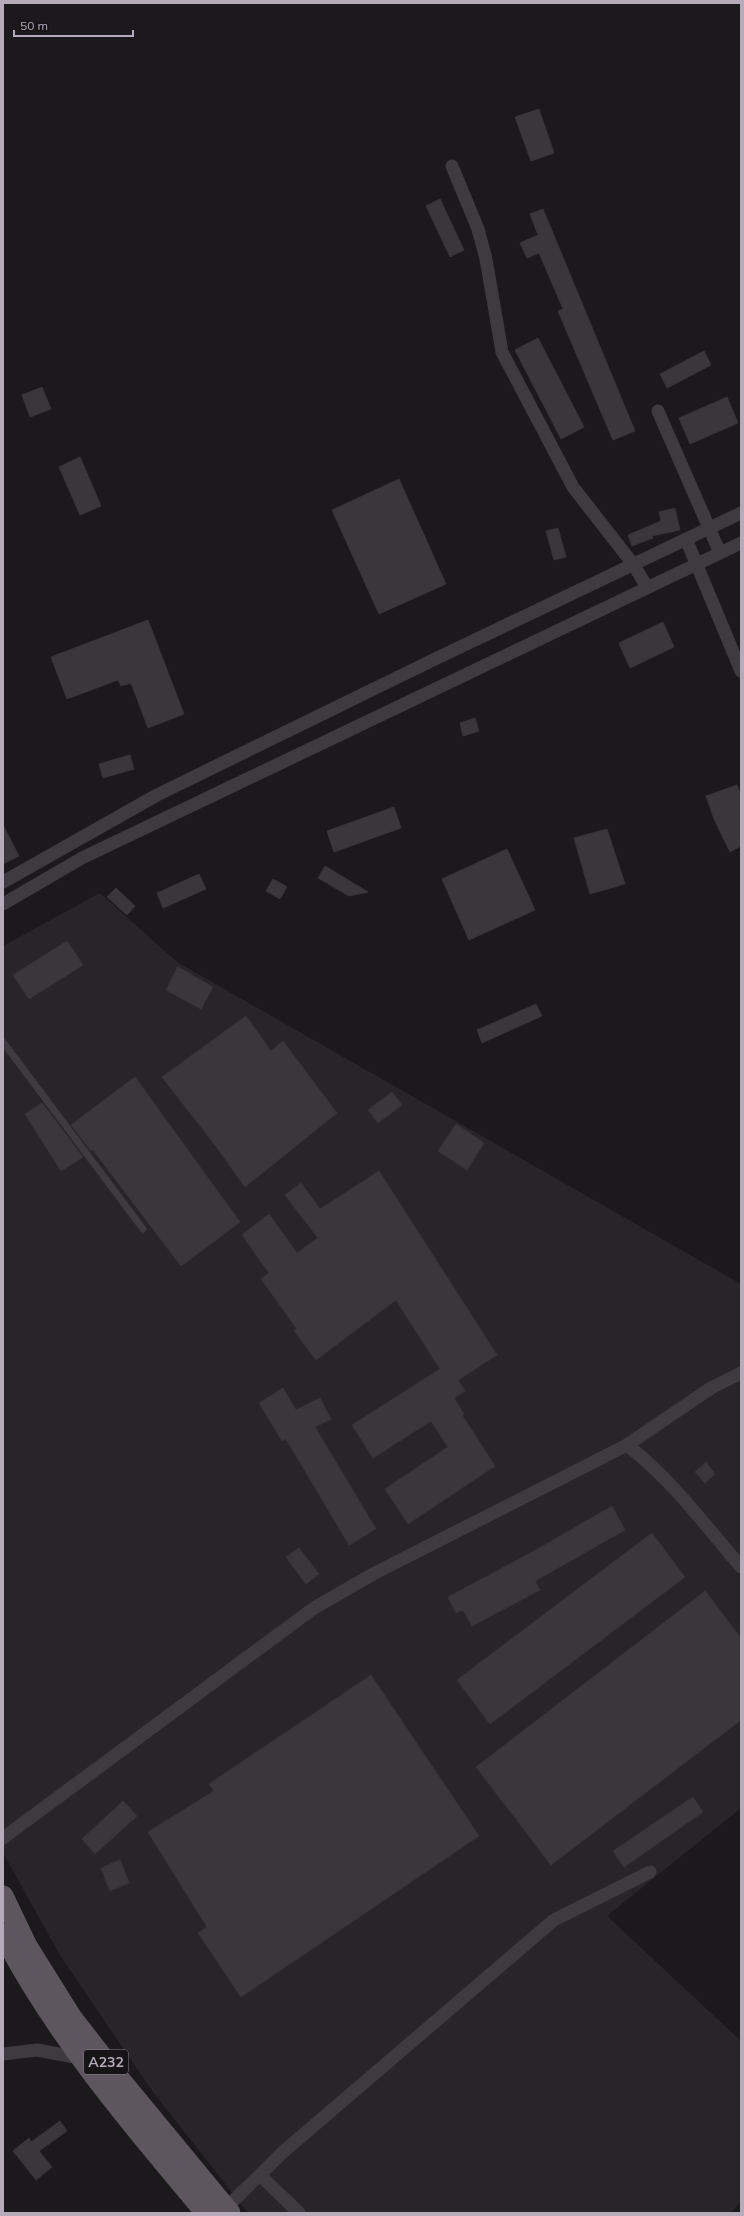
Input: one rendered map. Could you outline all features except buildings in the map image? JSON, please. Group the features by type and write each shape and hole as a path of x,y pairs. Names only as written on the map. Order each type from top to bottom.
{"main road":[{"name":"A232","path":"3,1896 27,1946 72,2018 117,2076 228,2211"},
{"name":"A232","path":"3,1934 27,1977 80,2058 206,2213"}],"street":[{"path":"452,166 478,229 486,259 502,352 573,487 633,564 647,588"},
{"path":"658,411 720,553"},
{"path":"3,882 157,795 741,513"},
{"path":"686,539 741,671"},
{"path":"3,904 89,855 741,543"},
{"path":"3,1838 314,1608 375,1573 627,1445 711,1388 741,1373"},
{"path":"627,1445 649,1462 678,1493 741,1567"},
{"path":"228,2211 283,2152 554,1920 650,1872"},
{"path":"3,2054 37,2050 80,2058"},
{"path":"260,2175 299,2213"}],"lane":[{"path":"3,1042 143,1229"}],"shaded area":[{"path":"100,893 177,962 741,1284 741,1808 607,1916 741,2041 741,2201 731,2213 248,2213 153,2092 61,1957 3,1853 3,946"}]}
